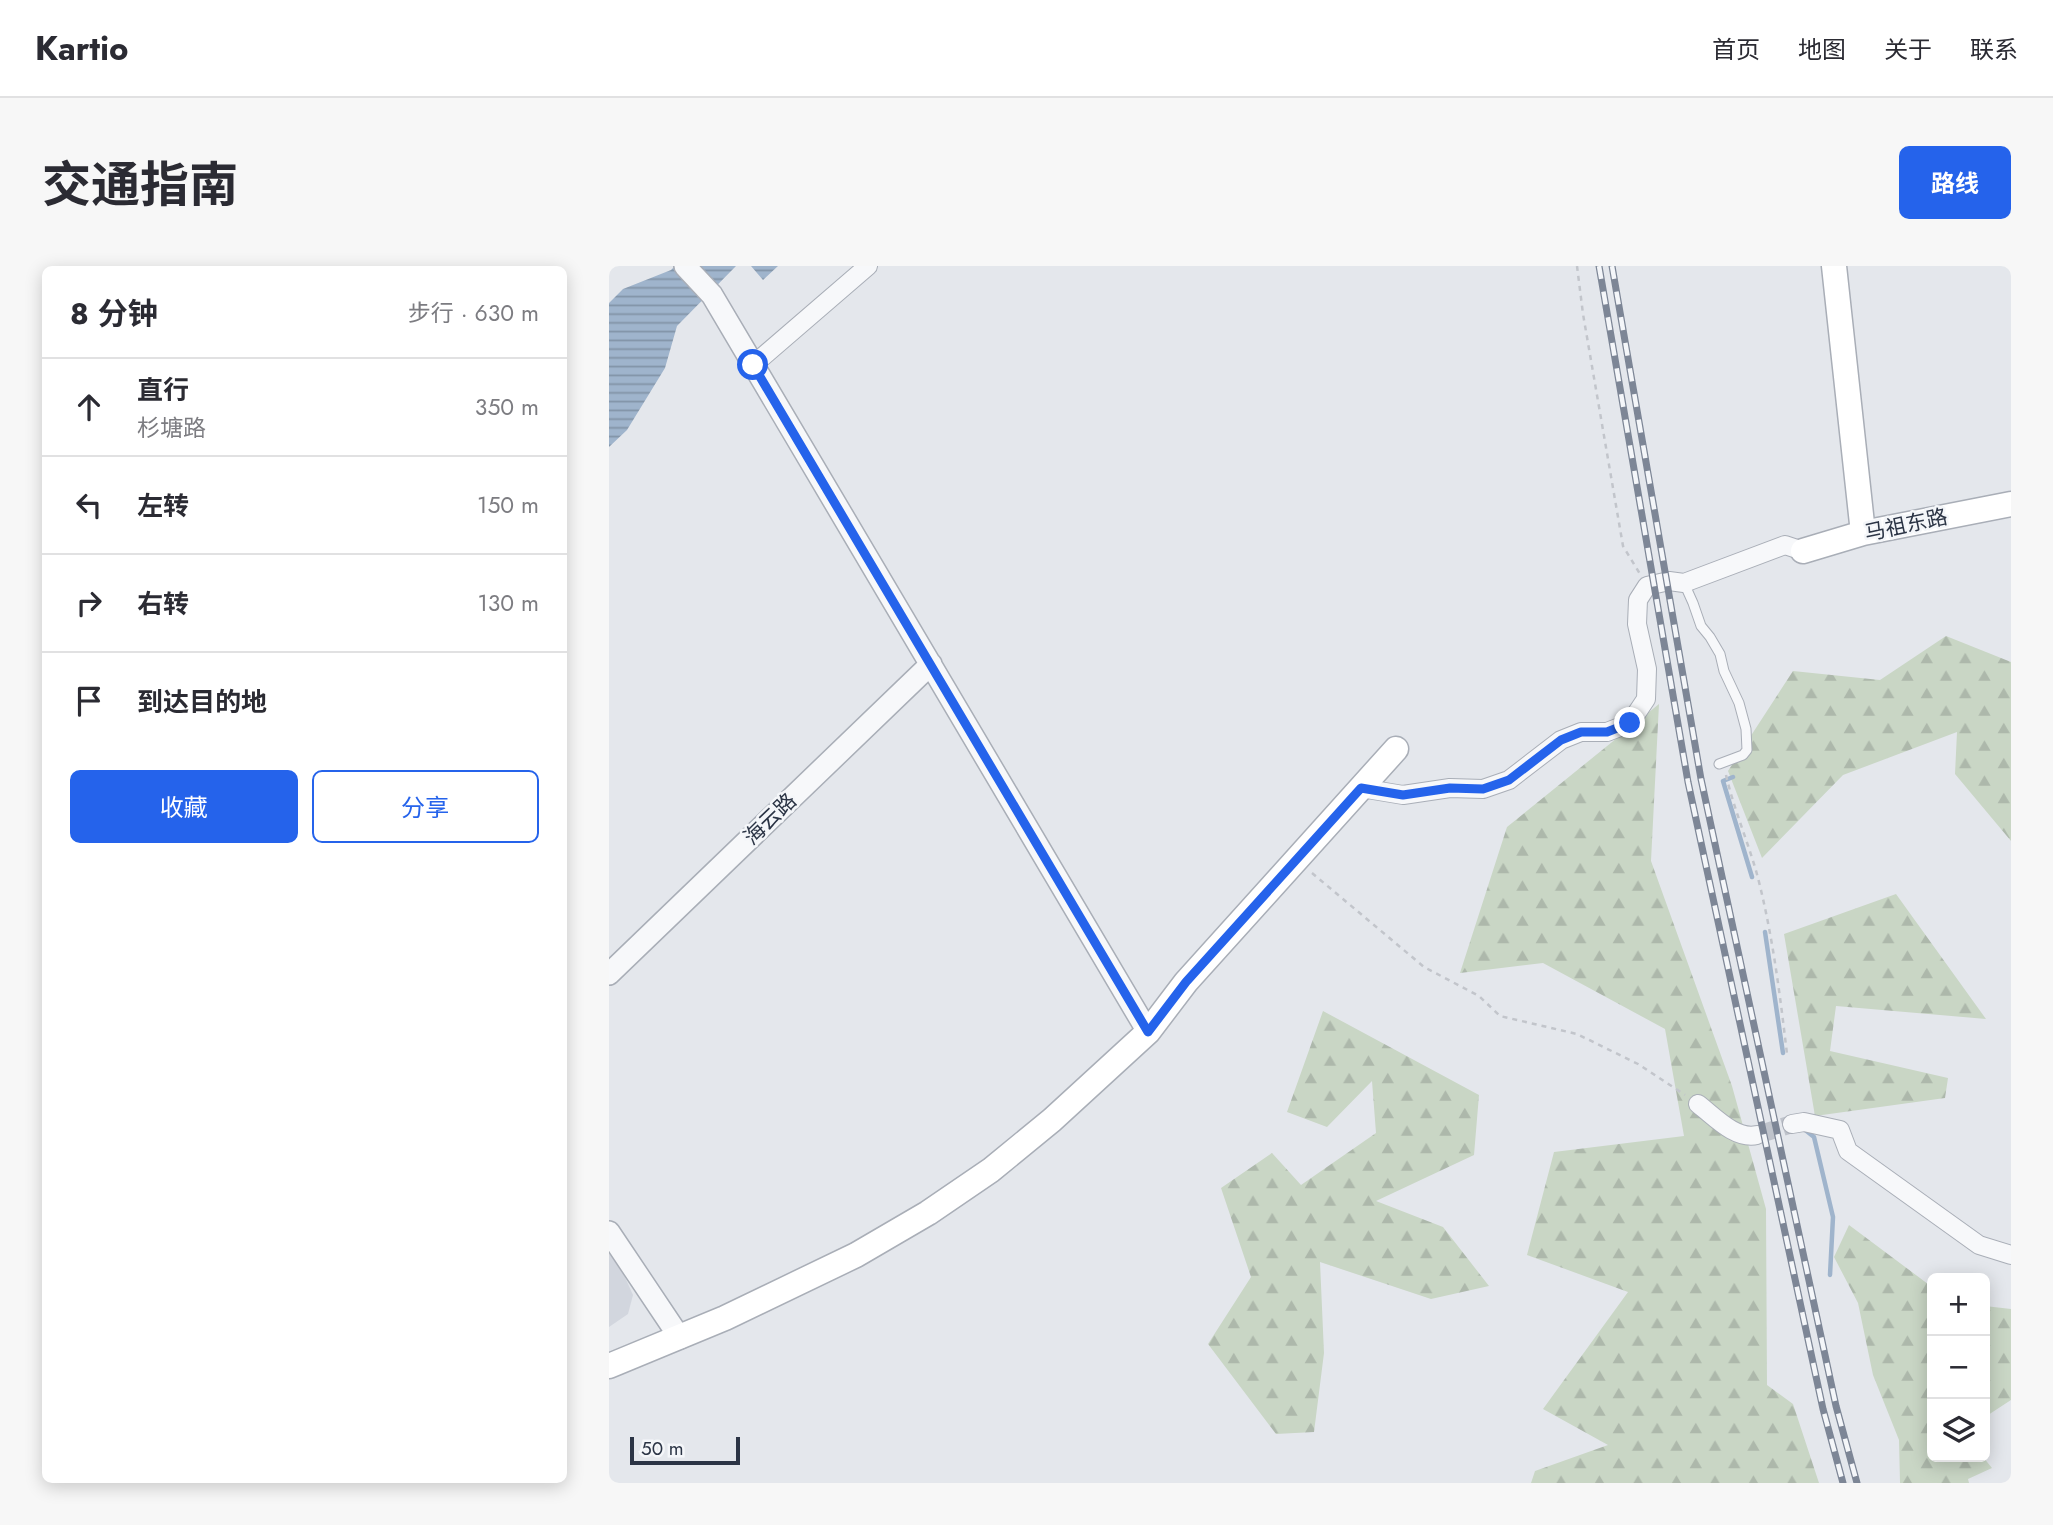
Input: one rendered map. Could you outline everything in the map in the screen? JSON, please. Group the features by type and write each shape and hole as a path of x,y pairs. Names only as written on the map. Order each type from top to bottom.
{"main road":[{"path":"1834,266 1863,533"},
{"name":"马祖东路","path":"1803,551 1863,533 2011,504"},
{"path":"609,1366 680,1338 856,1255 928,1213 991,1170 1052,1121 1148,1032 1186,982 1396,748"}],"street":[{"path":"685,266 712,295 1148,1032"},
{"path":"753,365 867,266"},
{"path":"1361,788 1403,795 1450,788 1483,789 1509,780 1561,740 1581,732 1607,732 1630,723 1646,699 1647,669 1637,624 1638,600 1647,586 1669,581 1684,583 1784,545 1803,551"},
{"name":"海云路","path":"609,974 931,664"},
{"path":"1698,1104 1740,1135 1757,1135"},
{"path":"1792,1124 1804,1122 1840,1130 1848,1151 1979,1245 2011,1255"},
{"path":"609,1232 680,1338"}],"lane":[{"path":"1684,583 1701,626 1720,654 1747,729 1747,750 1743,755 1719,764"}],"path":[{"path":"1577,266 1623,546 1647,586"},
{"path":"1743,755 1747,767 1725,775 1757,875 1770,930 1787,1054"},
{"path":"1296,859 1424,967 1479,996 1500,1016 1577,1034 1638,1064 1698,1104"}],"shaded area":[{"path":"609,1253 624,1275 633,1295 628,1314 609,1327"}],"green space":[{"path":"1946,636 2011,662 2011,841 1955,774 1957,732 1843,775 1762,858 1728,771 1793,671 1880,680"},
{"path":"1659,704 1651,861 1732,1086 1766,1209 1767,1385 1793,1404 1819,1483 1531,1483 1535,1471 1608,1445 1543,1409 1628,1292 1527,1255 1554,1152 1684,1136 1665,1029 1543,963 1460,973 1507,827"},
{"path":"1896,894 1986,1019 1836,1006 1830,1051 1948,1078 1945,1098 1815,1116 1784,934"},
{"path":"1323,1011 1479,1095 1474,1155 1376,1201 1443,1227 1489,1286 1431,1299 1320,1262 1324,1353 1314,1432 1276,1434 1208,1344 1251,1277 1221,1188 1272,1153 1301,1185 1376,1133 1372,1081 1327,1127 1287,1112"},
{"path":"1849,1225 1927,1283 1927,1462 1987,1462 1992,1468 1968,1479 1969,1483 1900,1483 1899,1440 1873,1375 1858,1303 1834,1257"},
{"path":"1990,1307 2011,1309 2011,1400 1990,1414"}],"water":[{"path":"675,266 736,266 677,326 665,368 627,430 609,447 609,303 623,289"},
{"path":"751,266 778,266 763,280"}],"waterway":[{"path":"1733,777 1723,781 1752,877"},
{"path":"1765,932 1783,1053"},
{"path":"1804,1129 1814,1137 1833,1217 1830,1275"}],"tunnel":[{"path":"1757,1135 1792,1124"}],"railway":[{"path":"1599,266 1688,782 1823,1409 1843,1483"},
{"path":"1612,266 1701,779 1836,1406 1857,1483"}],"route":[{"path":"753,365 1148,1032 1186,982 1361,788 1403,795 1450,788 1483,789 1509,780 1561,740 1581,732 1607,732 1630,723"}]}
